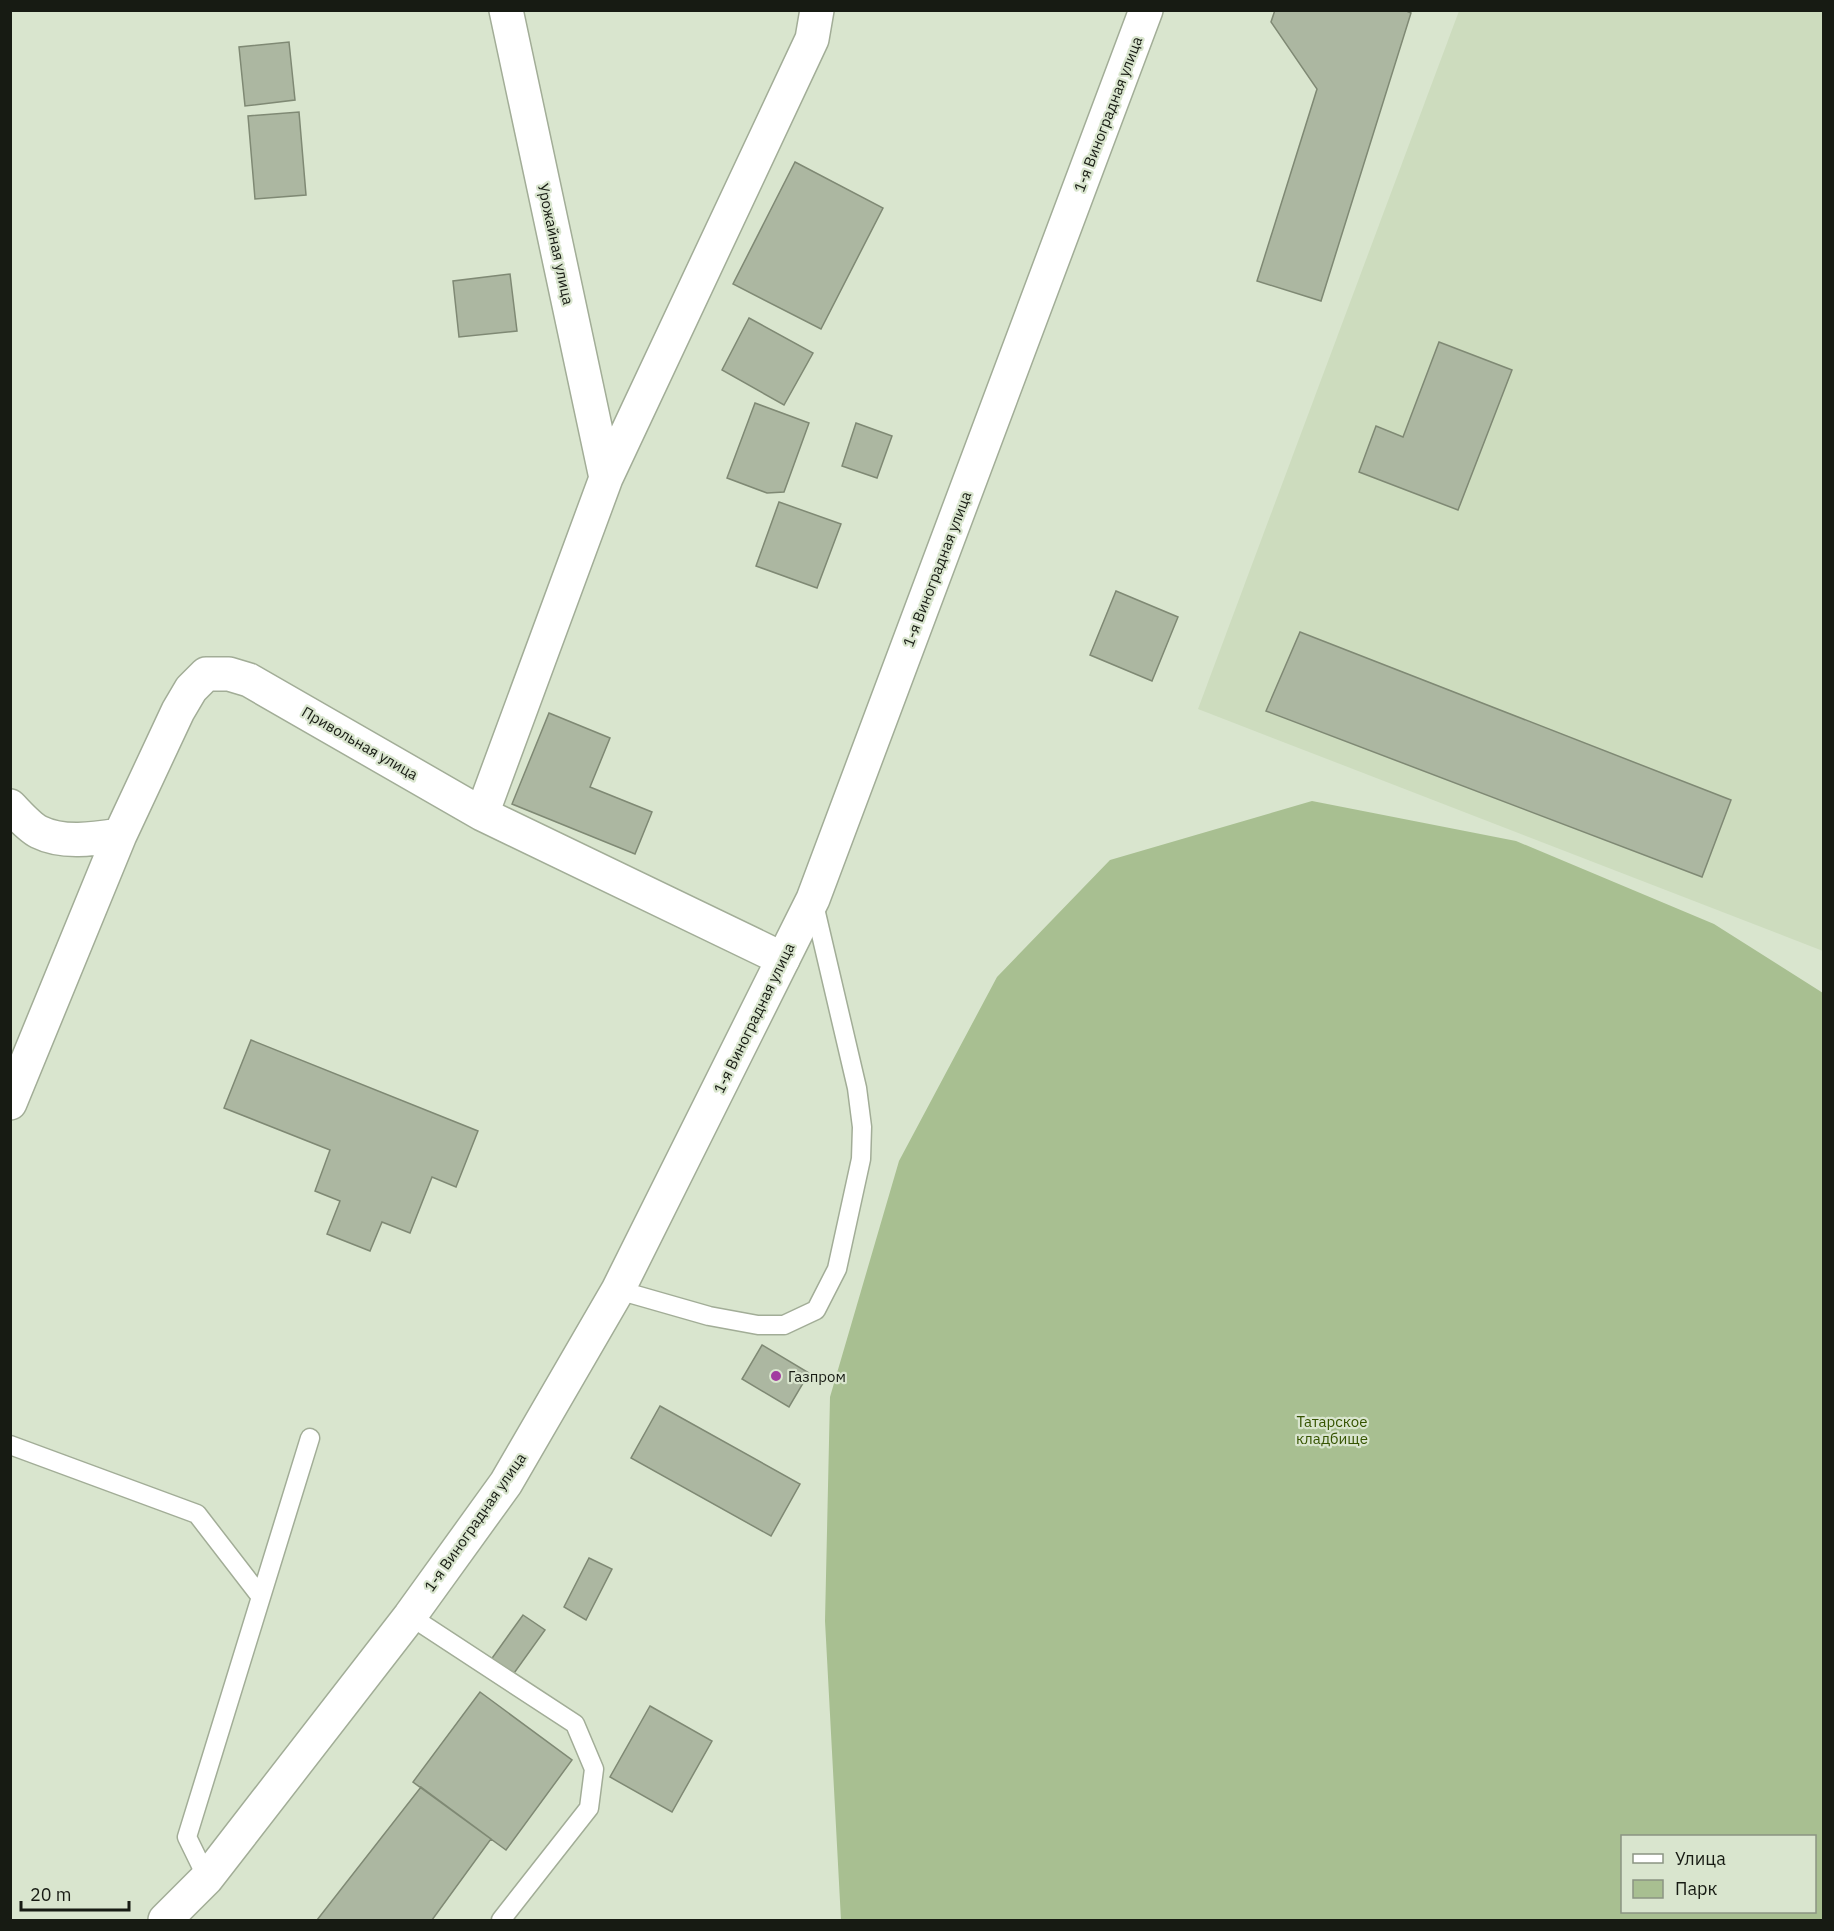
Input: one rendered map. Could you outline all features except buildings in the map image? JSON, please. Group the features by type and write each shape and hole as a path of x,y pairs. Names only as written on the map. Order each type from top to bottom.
{"street":[{"name":"Урожайная улица","path":"506,10 606,478"},
{"path":"482,814 606,478 812,39 817,10"},
{"name":"1-я Виноградная улица","path":"165,1920 207,1878 410,1616 506,1483 618,1290 813,899 1146,10"},
{"name":"Привольная улица","path":"120,835 178,711 191,689 206,674 229,674 249,680 482,814 783,959"},
{"path":"10,806 38,832 64,839 92,840 120,835"},
{"path":"10,1103 120,835"}],"lane":[{"path":"618,1290 709,1316 758,1325 784,1325 816,1310 837,1269 861,1159 862,1127 857,1088 813,899"},
{"path":"207,1878 187,1837 310,1438"},
{"path":"10,1444 197,1514 261,1597"},
{"path":"410,1616 575,1724 594,1769 589,1808 501,1920"}],"shaded area":[{"path":"1459,11 1823,11 1823,951 1198,709"}],"green space":[{"name":"Татарское кладбище","path":"1312,801 1516,841 1714,924 1823,993 1823,1920 841,1920 825,1621 830,1397 899,1161 997,977 1110,860"}],"place":[{"name":"Газпром","path":"776,1376"}]}
